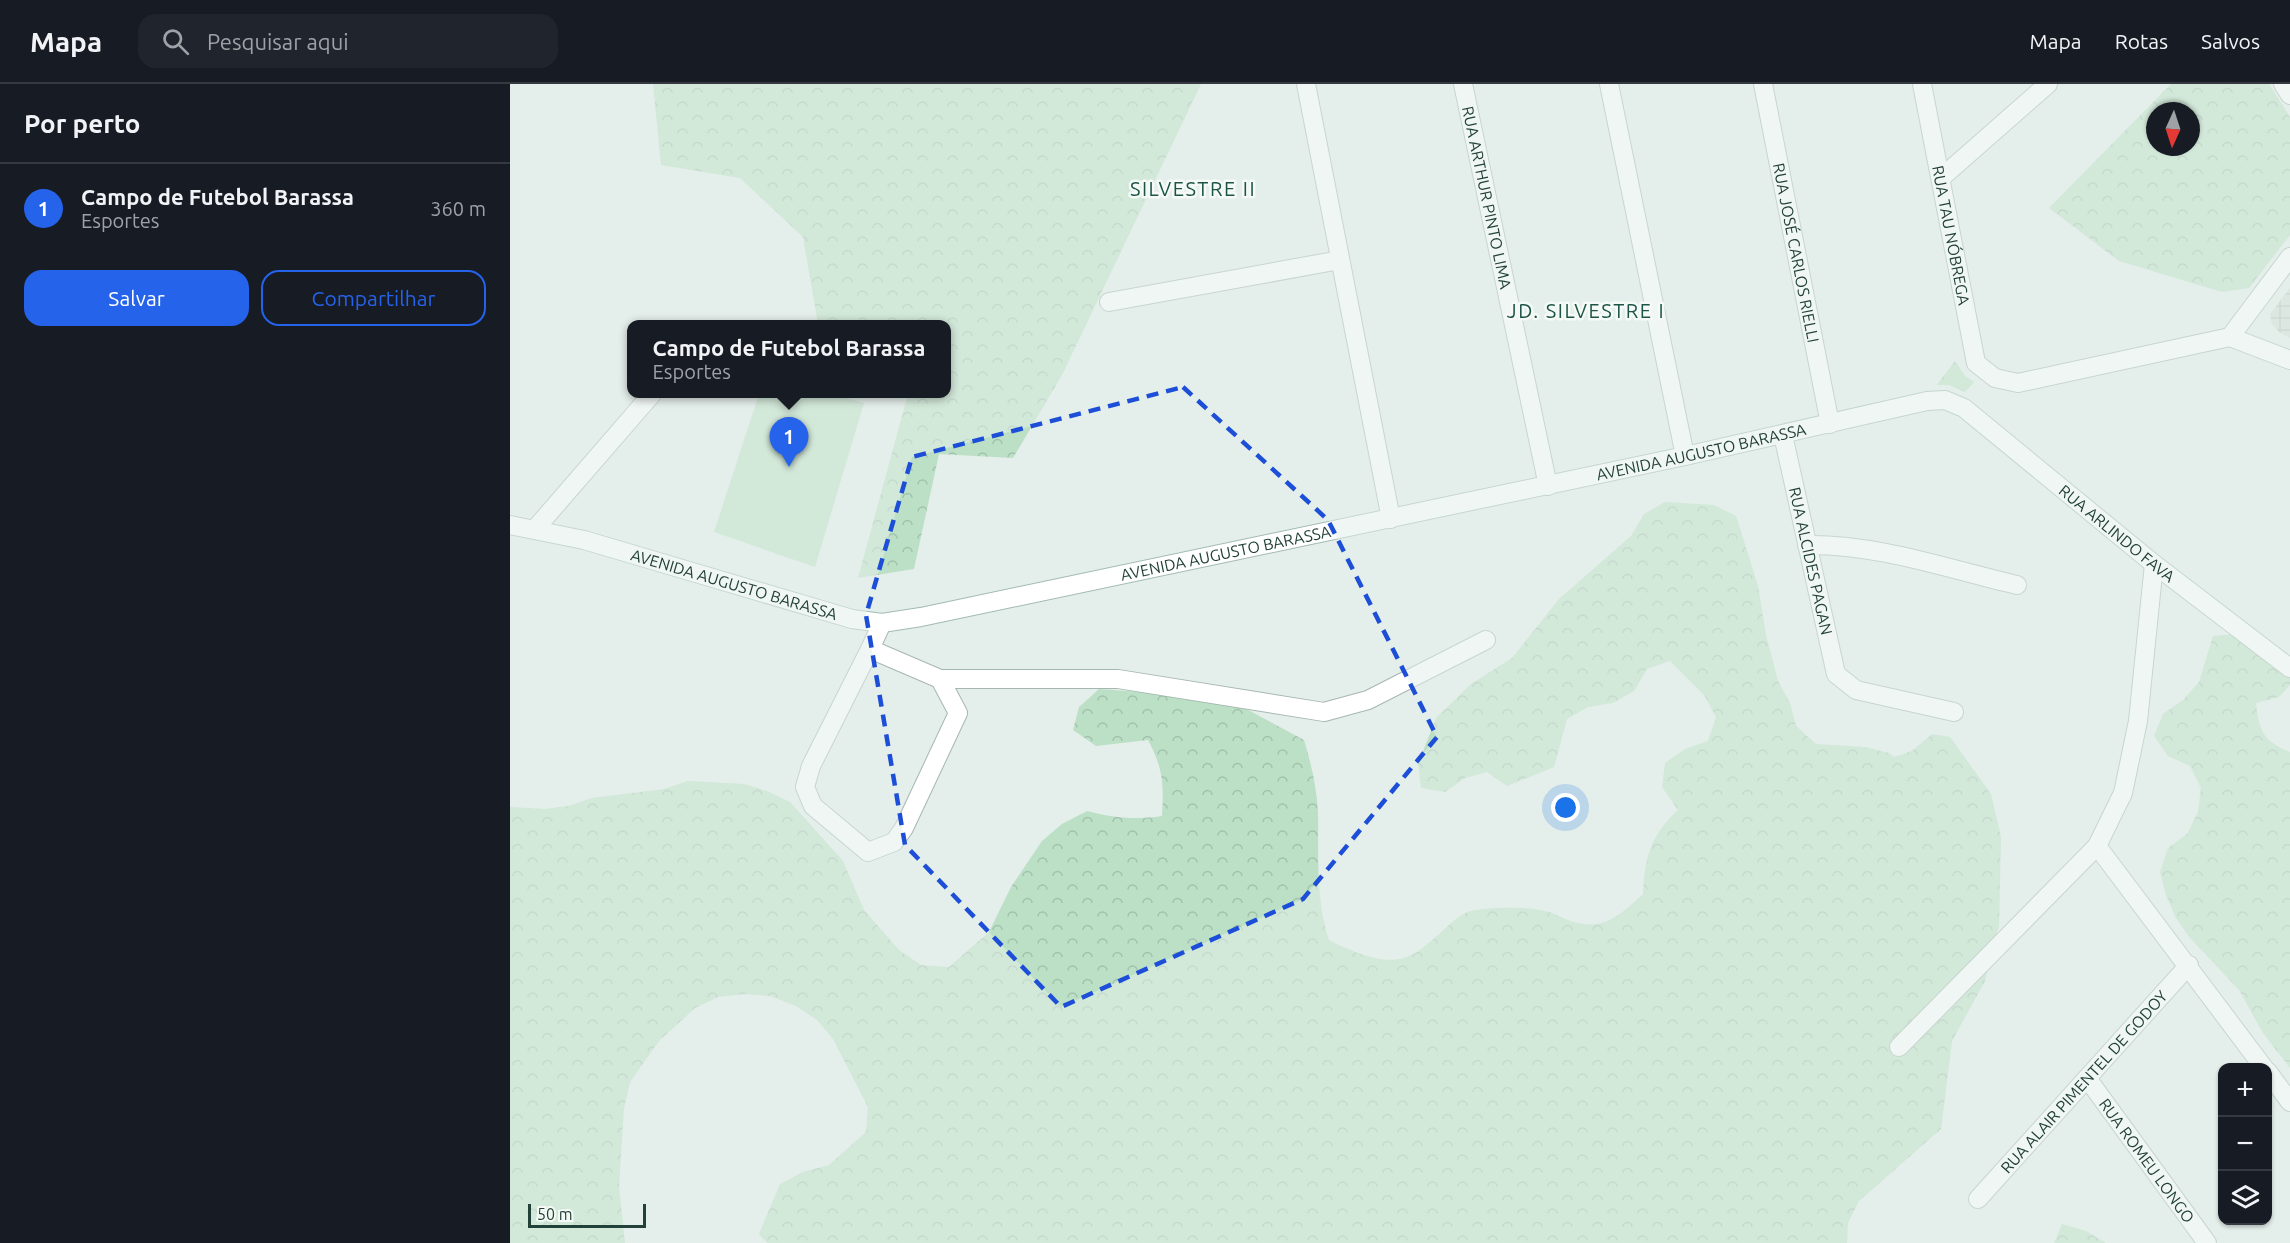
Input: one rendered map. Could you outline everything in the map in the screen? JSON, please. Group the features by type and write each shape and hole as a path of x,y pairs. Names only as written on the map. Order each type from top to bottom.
{"street":[{"path":"1306,84 1391,519"},
{"name":"RUA ARTHUR PINTO LIMA","path":"1463,84 1548,486"},
{"path":"1609,84 1685,456"},
{"name":"RUA JOSÉ CARLOS RIELLI","path":"1763,84 1830,424"},
{"name":"RUA TAU NÓBREGA","path":"1922,84 1976,363 1995,378 2018,383 2230,338"},
{"path":"1941,178 2048,84"},
{"path":"2283,84 2290,95"},
{"path":"2290,256 2230,338 2290,360"},
{"path":"1109,302 1340,260"},
{"path":"535,528 648,398"},
{"name":"AVENIDA AUGUSTO BARASSA","path":"510,525 535,528 584,540 852,619 882,623 921,617 1391,519 1783,435 1927,401 1945,400"},
{"name":"RUA ARLINDO FAVA","path":"1945,400 1964,408 2154,564 2289,669"},
{"name":"RUA ALCIDES PAGAN","path":"1783,435 1830,658 1836,674 1844,683 1856,690 1954,712"},
{"path":"1807,545 1840,545 1872,550 2017,585"},
{"path":"1899,1047 2097,846 2123,794 2138,721 2154,564"},
{"path":"882,623 811,765 805,787 813,806 868,852 894,842 904,828 958,713 940,680"},
{"path":"870,649 940,680 1118,679 1324,712 1368,700 1486,640"},
{"path":"2097,846 2189,965 2260,1063"},
{"name":"RUA ALAIR PIMENTEL DE GODOY","path":"1978,1199 2189,965"},
{"path":"2272,1077 2290,1102"},
{"name":"RUA ROMEU LONGO","path":"2087,1078 2207,1243"}],"highlighted area":[{"path":"1183,387 1328,520 1437,737 1303,899 1061,1007 905,845 866,615 912,457"}],"shaded area":[{"path":"2290,288 2290,338 2279,332 2272,324 2270,314"}],"green space":[{"path":"653,84 1201,84 1062,375 1013,458 939,454 914,569 858,578 907,398 951,398 951,320 817,320 803,237 740,178 661,165"},
{"path":"2171,84 2269,84 2290,117 2290,235 2249,288 2222,292 2119,261 2049,208 2146,109 2146,156 2200,156 2200,102 2153,102"},
{"path":"1955,361 1965,376 1974,382 1965,392 1949,385 1937,385"},
{"path":"758,398 846,398 864,403 815,567 714,532"},
{"path":"1665,502 1714,505 1736,516 1758,586 1766,635 1778,681 1790,703 1796,726 1816,744 1865,747 1889,753 1894,757 1912,751 1932,734 1950,737 1991,794 2001,837 1999,926 1985,981 1952,1041 1941,1129 1859,1201 1848,1223 1847,1243 767,1243 759,1234 780,1184 803,1172 829,1165 866,1132 868,1107 833,1039 817,1020 796,1006 770,996 744,994 718,997 695,1008 659,1041 630,1082 624,1108 619,1186 625,1243 510,1243 510,807 545,809 568,806 592,798 664,789 688,781 744,784 767,791 790,802 843,861 864,910 899,950 921,965 949,967 989,932 1011,887 1042,841 1062,824 1087,811 1124,818 1162,816 1161,776 1157,759 1148,740 1096,746 1073,730 1079,707 1099,689 1184,695 1235,703 1304,740 1316,794 1320,893 1329,940 1365,955 1395,960 1413,954 1456,919 1471,911 1499,908 1532,909 1549,912 1578,923 1590,925 1603,923 1622,912 1643,894 1645,869 1655,838 1678,810 1662,787 1665,763 1685,749 1708,741 1716,717 1704,695 1670,661 1647,669 1634,691 1613,703 1588,707 1567,719 1554,767 1507,786 1487,772 1465,778 1445,792 1421,788 1418,764 1436,718 1471,684 1512,658 1559,599 1631,536 1644,514"},
{"path":"2238,634 2290,672 2290,685 2279,697 2256,703 2264,734 2274,744 2290,752 2290,1068 2263,1033 2239,990 2190,938 2176,918 2166,895 2160,872 2168,848 2187,834 2198,812 2201,788 2190,766 2168,756 2154,736 2163,714 2183,700 2199,682 2213,636"},
{"path":"2062,1224 2086,1231 2106,1243 2054,1243"}],"place":[{"name":"Campo de Futebol Barassa","path":"789,467"}],"district":[{"name":"SILVESTRE II","path":"1193,188"},
{"name":"JD. SILVESTRE I","path":"1586,310"}]}
